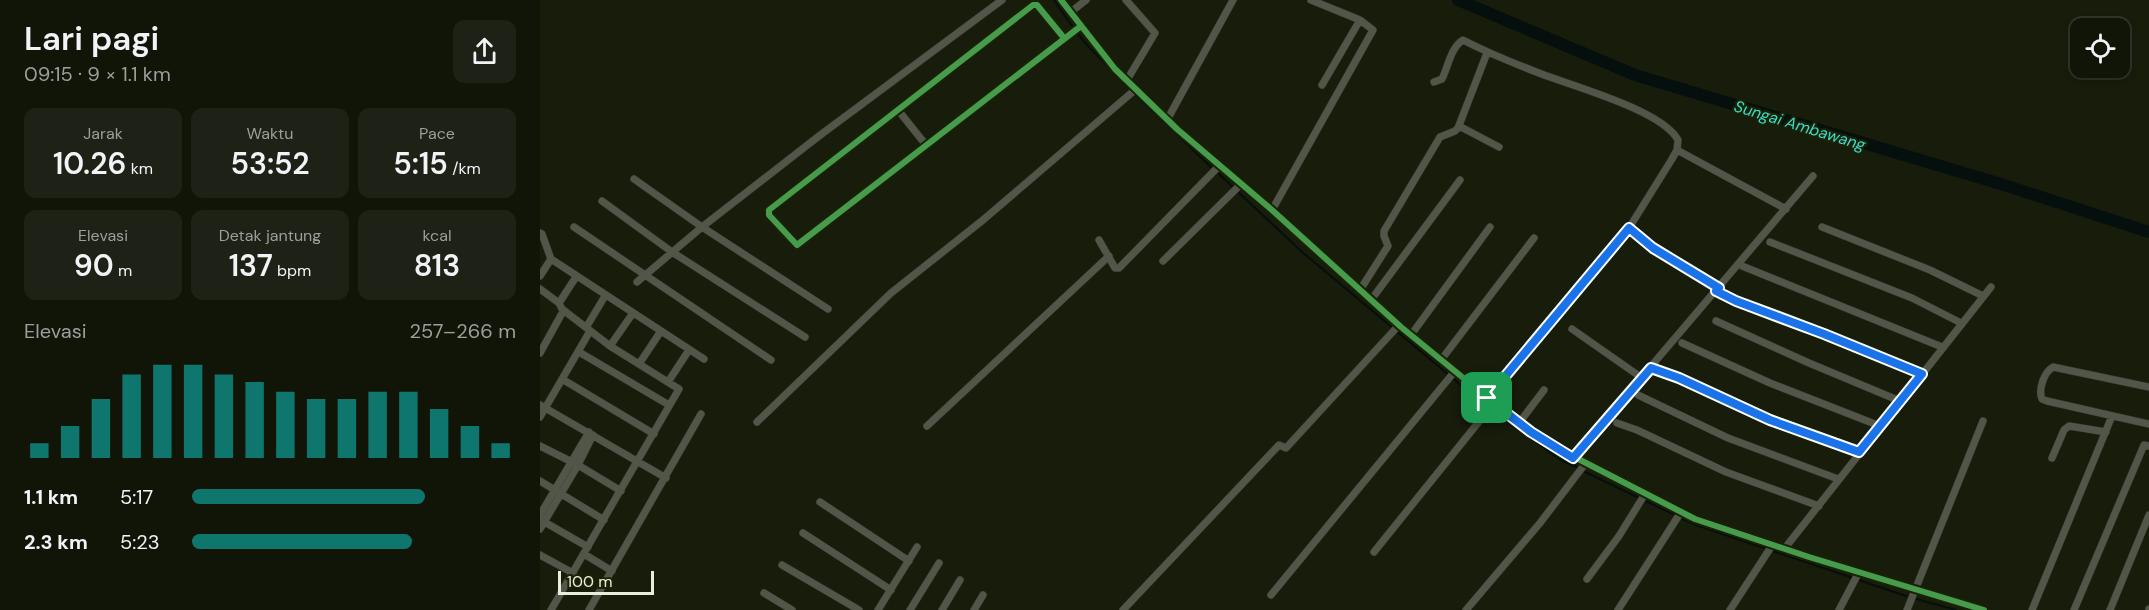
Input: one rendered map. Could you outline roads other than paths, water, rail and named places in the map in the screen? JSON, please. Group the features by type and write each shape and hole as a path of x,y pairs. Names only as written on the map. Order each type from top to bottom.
{"street":[{"path":"637,282 702,227 819,136 1002,0"},
{"path":"1061,0 1100,51 1167,120 1272,210 1399,325 1519,423 1573,458 1681,512 1727,531 1859,572 1914,594 1966,608 1984,610"},
{"path":"1071,12 1086,0"},
{"path":"1126,0 1155,33 1127,80"},
{"path":"1167,120 1233,0"},
{"path":"1272,210 1373,30 1360,20 1311,0"},
{"path":"1064,38 1037,5 1034,5 769,210 769,215 797,245 1081,26"},
{"path":"1322,85 1360,20"},
{"path":"1374,552 1490,400 1629,228 1677,150 1678,140 1672,131 1635,109 1487,53 1463,40 1453,52 1442,79 1434,82"},
{"path":"1360,290 1388,246 1384,231 1440,137 1455,131 1459,126 1487,53"},
{"path":"757,422 891,293 983,220 1136,88"},
{"path":"898,110 926,145"},
{"path":"1459,126 1499,147"},
{"path":"1677,150 1786,209"},
{"path":"1099,240 1115,268 1119,268 1219,166"},
{"path":"1573,458 1813,176"},
{"path":"634,179 702,227 828,309"},
{"path":"1371,300 1460,180"},
{"path":"1163,261 1241,184"},
{"path":"602,201 672,252 805,337"},
{"path":"574,227 771,360"},
{"path":"1411,335 1490,227"},
{"path":"1822,227 1930,270 1983,296"},
{"path":"1629,228 1653,248 1736,301 1922,374"},
{"path":"540,233 551,259 704,359"},
{"path":"1441,360 1534,238"},
{"path":"1770,242 1912,298 1961,323"},
{"path":"927,426 1109,256"},
{"path":"540,276 551,259"},
{"path":"1742,266 1942,347"},
{"path":"559,303 576,277"},
{"path":"1785,548 1991,287"},
{"path":"540,289 610,346 680,389 551,610"},
{"path":"540,417 543,407 579,351 605,296"},
{"path":"610,346 633,313"},
{"path":"540,353 561,315"},
{"path":"1716,321 1900,401"},
{"path":"1123,610 1279,445 1286,448 1399,325"},
{"path":"1572,329 1642,378"},
{"path":"639,364 661,331"},
{"path":"1682,343 1770,382 1880,426"},
{"path":"668,382 689,350"},
{"path":"579,351 669,405"},
{"path":"1651,368 1679,378 1770,420 1859,452"},
{"path":"2149,387 2053,368 2048,371 2040,394 2042,399 2149,424"},
{"path":"1271,595 1455,371"},
{"path":"562,379 654,435"},
{"path":"1519,423 1544,390"},
{"path":"1638,395 1728,438 1838,479"},
{"path":"543,407 666,478"},
{"path":"589,610 701,414"},
{"path":"2032,610 2112,416"},
{"path":"1907,610 1983,421"},
{"path":"1617,423 1637,430 1726,472 1819,506"},
{"path":"2052,458 2068,426 2106,432"},
{"path":"591,433 570,461 541,521 612,571"},
{"path":"557,492 578,465 591,433"},
{"path":"2074,610 2144,445 2149,446"},
{"path":"540,446 578,465 621,491"},
{"path":"1466,610 1540,523 1585,464"},
{"path":"540,481 604,520"},
{"path":"1587,579 1619,536 1645,494"},
{"path":"820,502 909,561"},
{"path":"1618,610 1681,512"},
{"path":"2110,610 2149,515"},
{"path":"803,533 891,590"},
{"path":"1730,610 1773,544"},
{"path":"878,610 918,548"},
{"path":"540,555 573,573"},
{"path":"909,610 939,563"},
{"path":"782,565 859,610"},
{"path":"1839,610 1859,572"},
{"path":"942,610 960,580"},
{"path":"764,593 792,610"},
{"path":"974,610 983,595"}],"waterway":[{"path":"1054,0 1072,26"},
{"name":"Sungai Ambawang","path":"1458,0 1635,75 2001,184 2149,232"},
{"path":"1078,34 1129,88"},
{"path":"1136,95 1211,167"},
{"path":"1219,174 1301,251 1474,396 1559,459 1578,468"},
{"path":"1583,471 1675,515"},
{"path":"1680,518 1909,597 1956,610"}]}
